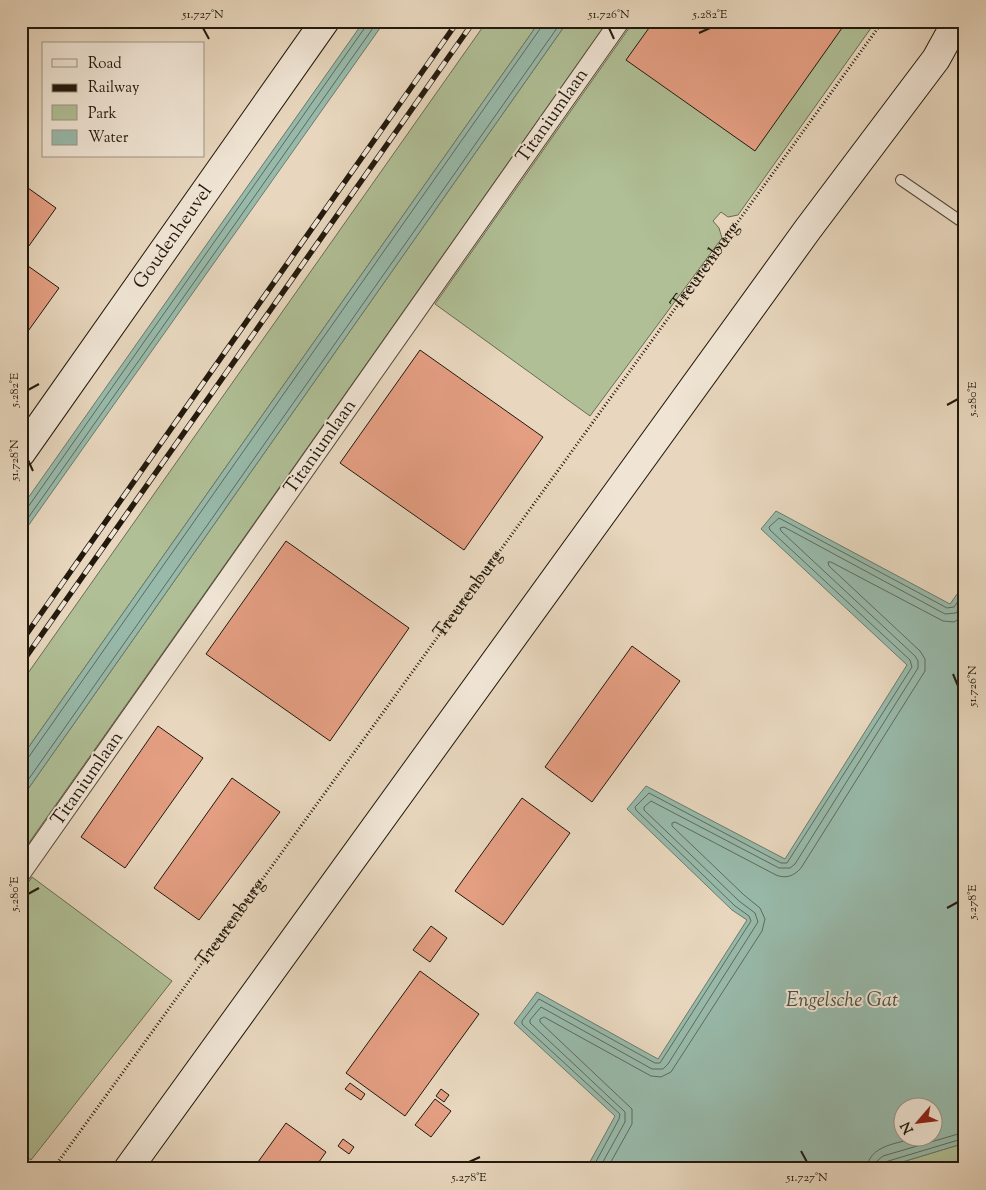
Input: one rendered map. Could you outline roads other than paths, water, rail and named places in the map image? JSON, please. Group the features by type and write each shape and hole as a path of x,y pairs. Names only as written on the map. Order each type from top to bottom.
{"main road":[{"name":"Goudenheuvel","path":"21,453 325,21"},
{"path":"128,1169 791,252 936,59 957,21"},
{"path":"936,59 965,30"}],"street":[{"name":"Titaniumlaan","path":"21,874 620,21"}],"lane":[{"path":"901,180 965,224"}],"water":[{"path":"364,21 385,21 21,536 21,508"},
{"path":"540,21 568,21 21,799 21,758"},
{"name":"Engelsche Gat","path":"776,511 950,604 965,583 965,1143 879,1169 586,1169 615,1116 514,1023 537,992 658,1059 747,920 732,910 627,809 646,786 785,859 907,665 761,529"}],"railway":[{"path":"21,642 458,21"},
{"path":"21,664 474,21"}]}
